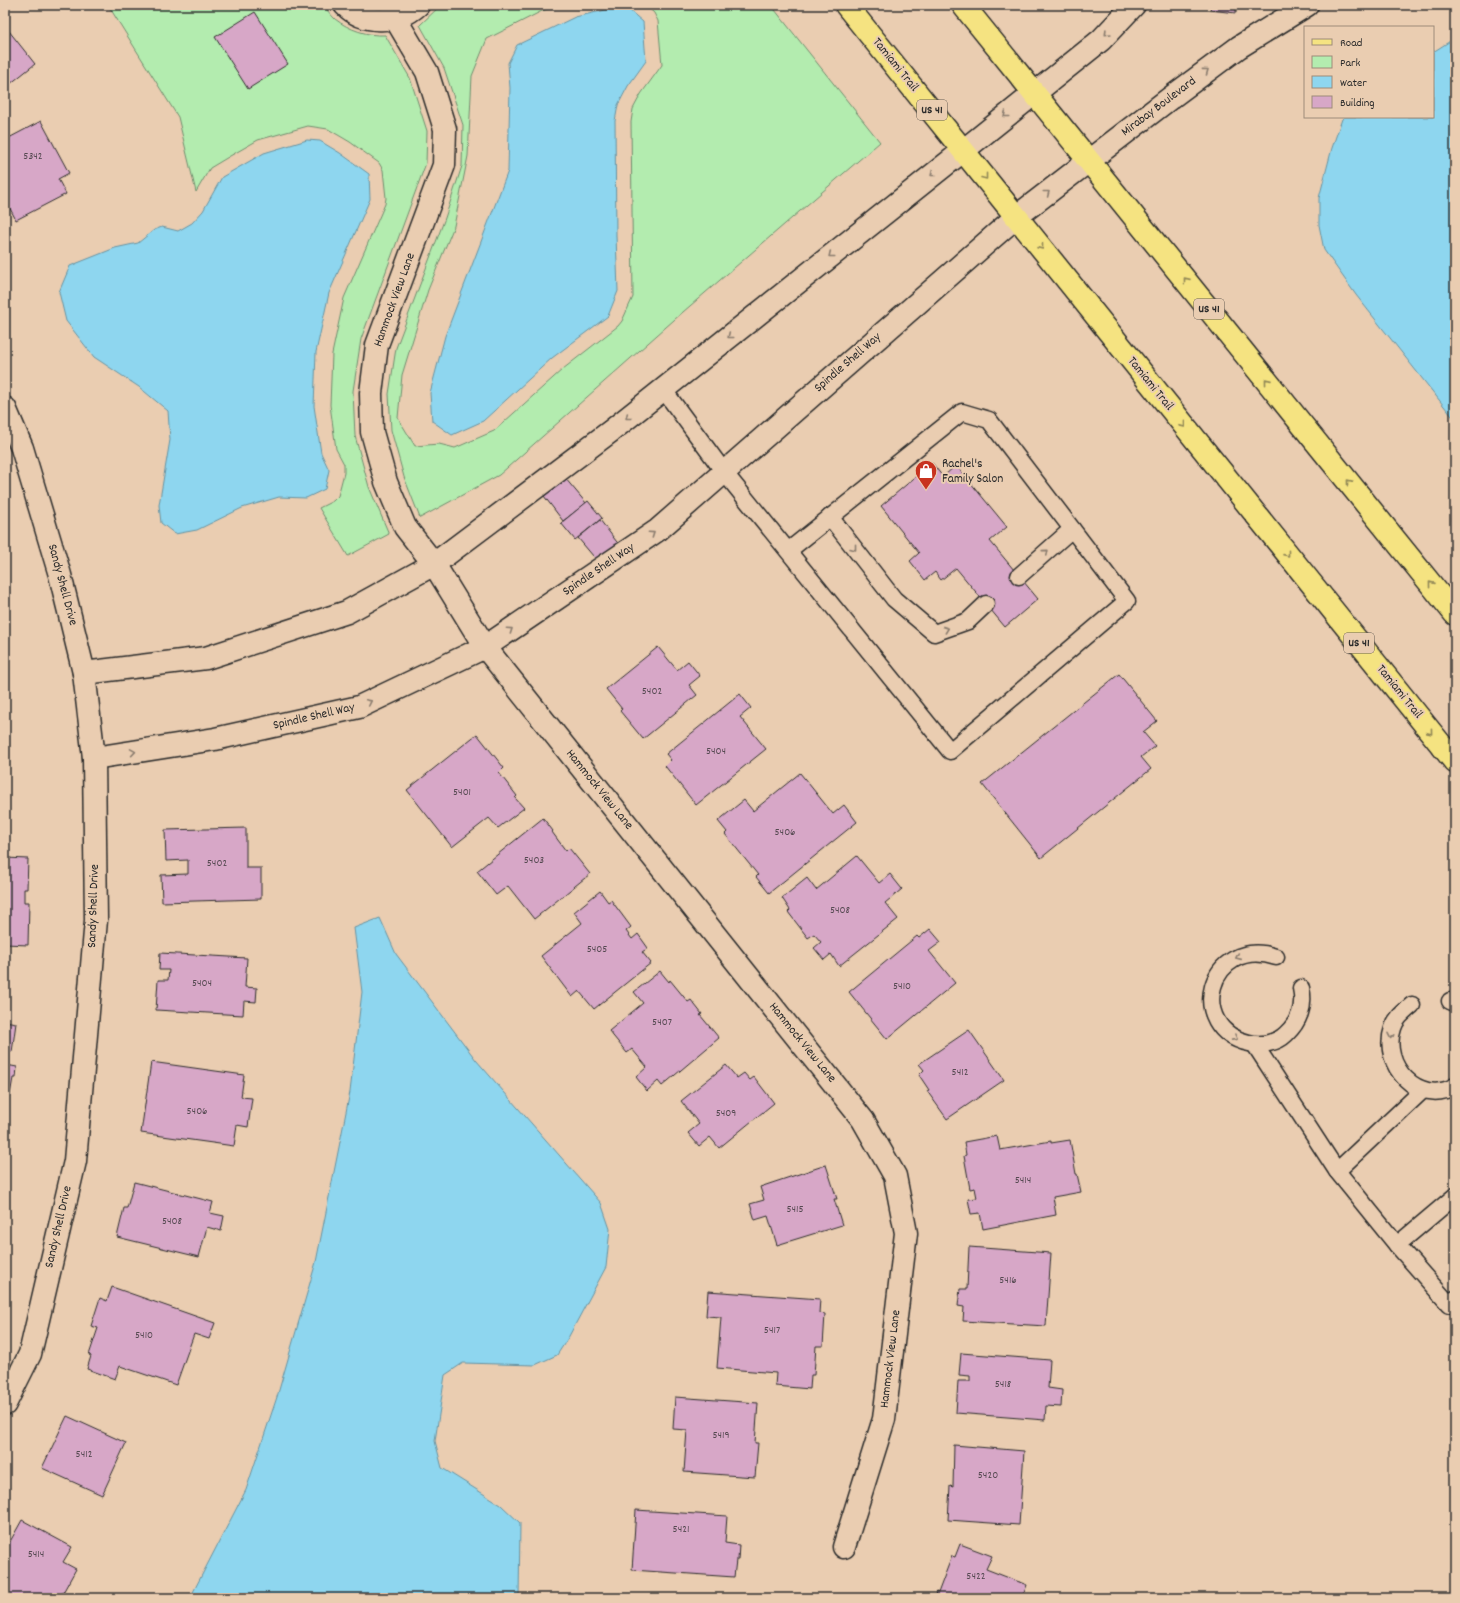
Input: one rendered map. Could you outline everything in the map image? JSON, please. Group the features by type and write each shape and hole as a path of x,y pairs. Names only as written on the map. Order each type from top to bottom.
{"main road":[{"name":"Tamiami Trail","path":"846,5 1455,762"},
{"name":"US 41","path":"963,5 1455,614"}],"street":[{"path":"345,5 363,17 379,20 395,18 411,11 418,5"},
{"path":"84,673 206,658 347,612 434,564 605,435 964,150 1101,40 1134,5"},
{"name":"Mirabay Boulevard","path":"1016,217 1239,47 1307,5"},
{"name":"Hammock View Lane","path":"395,18 427,72 445,129 444,166 378,345 371,393 372,432 386,482 405,527 434,564 485,647 863,1120 896,1176 906,1233 884,1419 844,1547"},
{"name":"Spindle Shell Way","path":"94,758 215,739 359,707 485,647 658,530 1016,217"},
{"name":"Sandy Shell Drive","path":"5,408 22,448 60,575 84,673 94,758 96,920 75,1162 30,1354 5,1404"}],"lane":[{"path":"663,389 724,472 950,751 1127,601 988,420 962,412 788,551"},
{"path":"830,518 894,599 934,633 968,621 986,604"},
{"path":"1019,576 1072,529"},
{"path":"1276,957 1264,953 1249,953 1235,958 1223,967 1215,979 1211,994 1212,1009 1218,1023 1227,1034 1240,1042 1255,1045 1270,1043 1284,1036 1295,1025 1301,1010 1303,995 1301,988"},
{"path":"1412,1005 1400,1015 1393,1028 1390,1043 1392,1059 1398,1072 1409,1083 1423,1090 1438,1091 1455,1086"},
{"path":"1255,1045 1337,1171 1397,1245 1449,1304 1455,1299"},
{"path":"1337,1171 1423,1090"},
{"path":"1397,1245 1455,1196"}],"green space":[{"path":"108,5 323,5 335,19 352,29 365,33 385,35 410,78 427,131 426,163 361,339 353,391 355,436 369,487 389,534 348,556 319,508 333,501 338,496 344,473 344,464 336,449 330,405 332,354 344,298 385,204 386,198 383,170 379,163 350,142 328,129 308,126 258,140 230,156 210,168 196,192 178,117"},
{"path":"441,5 568,5 544,10 487,39 472,76 468,156 454,226 428,290 402,375 398,418 415,446 439,444 455,448 494,431 563,369 618,326 622,321 633,297 631,122 633,109 641,94 662,65 658,21 654,13 645,5 771,5 880,142 683,312 499,475 420,518 404,477 391,430 389,394 396,348 445,218 462,166 463,125 444,68 420,25"}],"water":[{"path":"610,9 629,10 643,22 646,61 628,86 618,105 615,121 618,291 608,316 552,358 483,421 452,435 432,421 430,393 445,336 508,171 510,88 508,63 517,45 575,17"},
{"path":"1455,38 1455,420 1356,295 1324,250 1319,225 1319,198 1332,148 1342,119 1434,118 1434,51"},
{"path":"307,140 320,141 340,153 369,174 370,199 329,293 316,352 314,406 321,453 329,470 325,489 306,498 279,497 242,508 197,530 175,534 161,523 159,505 170,440 168,411 139,387 94,357 66,321 59,292 70,266 115,248 138,243 154,230 162,227 178,231 192,223 203,211 222,177 264,153"},
{"path":"380,918 396,954 476,1060 601,1203 610,1229 606,1267 568,1338 557,1355 535,1365 463,1363 445,1375 435,1441 442,1468 501,1505 520,1523 519,1598 190,1598 246,1490 277,1397 316,1262 350,1092 362,992 354,928"}],"building":[{"path":"1211,5 1236,5 1236,13 1210,10"},
{"path":"255,12 288,64 248,89 215,37"},
{"path":"5,26 35,64 5,88"},
{"path":"41,121 69,173 58,179 66,194 16,220 5,199 5,140"},
{"path":"932,463 943,477 956,465 1007,527 990,541 1038,599 1005,627 956,568 941,580 935,572 925,580 910,561 919,553 881,506"},
{"path":"565,478 586,503 563,521 544,496"},
{"path":"588,501 602,518 575,540 561,523"},
{"path":"600,520 620,546 599,563 578,538"},
{"path":"658,647 677,670 688,661 700,676 689,685 697,695 643,739 620,711 622,709 606,689"},
{"path":"1119,674 1157,721 1143,732 1155,746 1141,757 1151,769 1041,858 982,784"},
{"path":"740,694 751,708 740,717 766,749 696,805 665,766 671,760 666,754"},
{"path":"477,734 504,768 499,773 517,796 515,798 524,808 498,828 489,818 452,847 407,790"},
{"path":"800,773 833,814 844,805 857,822 769,893 756,877 758,875 725,834 727,832 718,821 744,800 753,811"},
{"path":"543,818 566,851 569,848 590,874 534,919 508,886 496,895 477,871"},
{"path":"246,828 246,868 261,868 261,899 162,902 161,875 188,874 188,860 166,861 165,830"},
{"path":"857,856 879,883 890,874 902,889 885,903 898,919 839,966 831,954 824,960 814,948 821,942 814,934 808,938 788,912 790,910 782,898 807,878 816,890"},
{"path":"5,858 28,859 27,889 24,889 24,902 29,902 28,945 5,944"},
{"path":"600,891 608,902 611,900 631,927 626,931 632,939 638,934 648,948 642,952 651,963 594,1009 579,991 572,997 541,956 582,923 574,912"},
{"path":"930,929 941,942 929,951 955,983 887,1039 849,992 917,936 919,938"},
{"path":"160,953 247,958 245,987 257,988 256,1002 244,1001 243,1015 156,1010 158,980 168,980 169,970 159,970"},
{"path":"660,971 669,982 670,980 688,1002 691,1000 702,1014 700,1015 719,1038 662,1086 658,1081 647,1091 636,1077 647,1067 632,1049 627,1053 609,1031 643,1003 634,992"},
{"path":"5,1021 16,1023 12,1052 9,1051 6,1065 17,1067 16,1078 13,1078 10,1095 5,1094"},
{"path":"969,1030 1004,1080 947,1119 927,1091 929,1090 919,1075 924,1070 919,1064"},
{"path":"151,1062 244,1075 241,1097 252,1098 248,1127 237,1125 234,1146 141,1133"},
{"path":"726,1065 737,1078 744,1073 750,1080 754,1077 774,1103 719,1148 710,1137 699,1146 688,1133 699,1124 681,1101"},
{"path":"997,1136 1000,1150 1051,1141 1051,1143 1070,1140 1081,1192 1053,1197 1056,1215 983,1229 980,1213 971,1214 968,1199 977,1198 975,1188 970,1189 964,1156 966,1155 964,1142"},
{"path":"826,1165 837,1199 834,1199 842,1225 777,1245 768,1216 755,1220 750,1204 764,1200 760,1187"},
{"path":"134,1182 213,1202 210,1213 224,1216 221,1231 207,1227 199,1257 117,1237 124,1208 127,1208"},
{"path":"969,1247 1051,1253 1046,1326 963,1321 964,1307 958,1306 960,1289 967,1289"},
{"path":"112,1287 215,1323 209,1339 194,1334 176,1385 120,1366 115,1379 87,1369 91,1356 89,1355 98,1328 91,1326 100,1298 107,1301"},
{"path":"708,1291 820,1299 819,1313 825,1314 823,1346 816,1346 814,1375 811,1375 810,1389 775,1386 776,1373 717,1368 721,1317 706,1316"},
{"path":"961,1353 1050,1360 1048,1388 1062,1390 1061,1407 1046,1406 1045,1420 956,1413 958,1381 970,1381 970,1376 959,1375"},
{"path":"675,1397 758,1403 755,1443 758,1443 755,1477 684,1472 687,1430 673,1429"},
{"path":"67,1416 126,1443 102,1495 42,1468"},
{"path":"954,1445 1024,1451 1019,1525 948,1520 950,1486 953,1487"},
{"path":"636,1510 727,1516 725,1543 739,1545 738,1560 736,1560 734,1577 632,1570"},
{"path":"22,1520 72,1547 63,1562 76,1569 60,1598 5,1597 5,1546 7,1547"},
{"path":"960,1544 992,1556 986,1569 1027,1585 1022,1598 934,1598 936,1592 938,1593 952,1556 955,1557"}],"place":[{"name":"Rachel's Family Salon","path":"926,490"}]}
